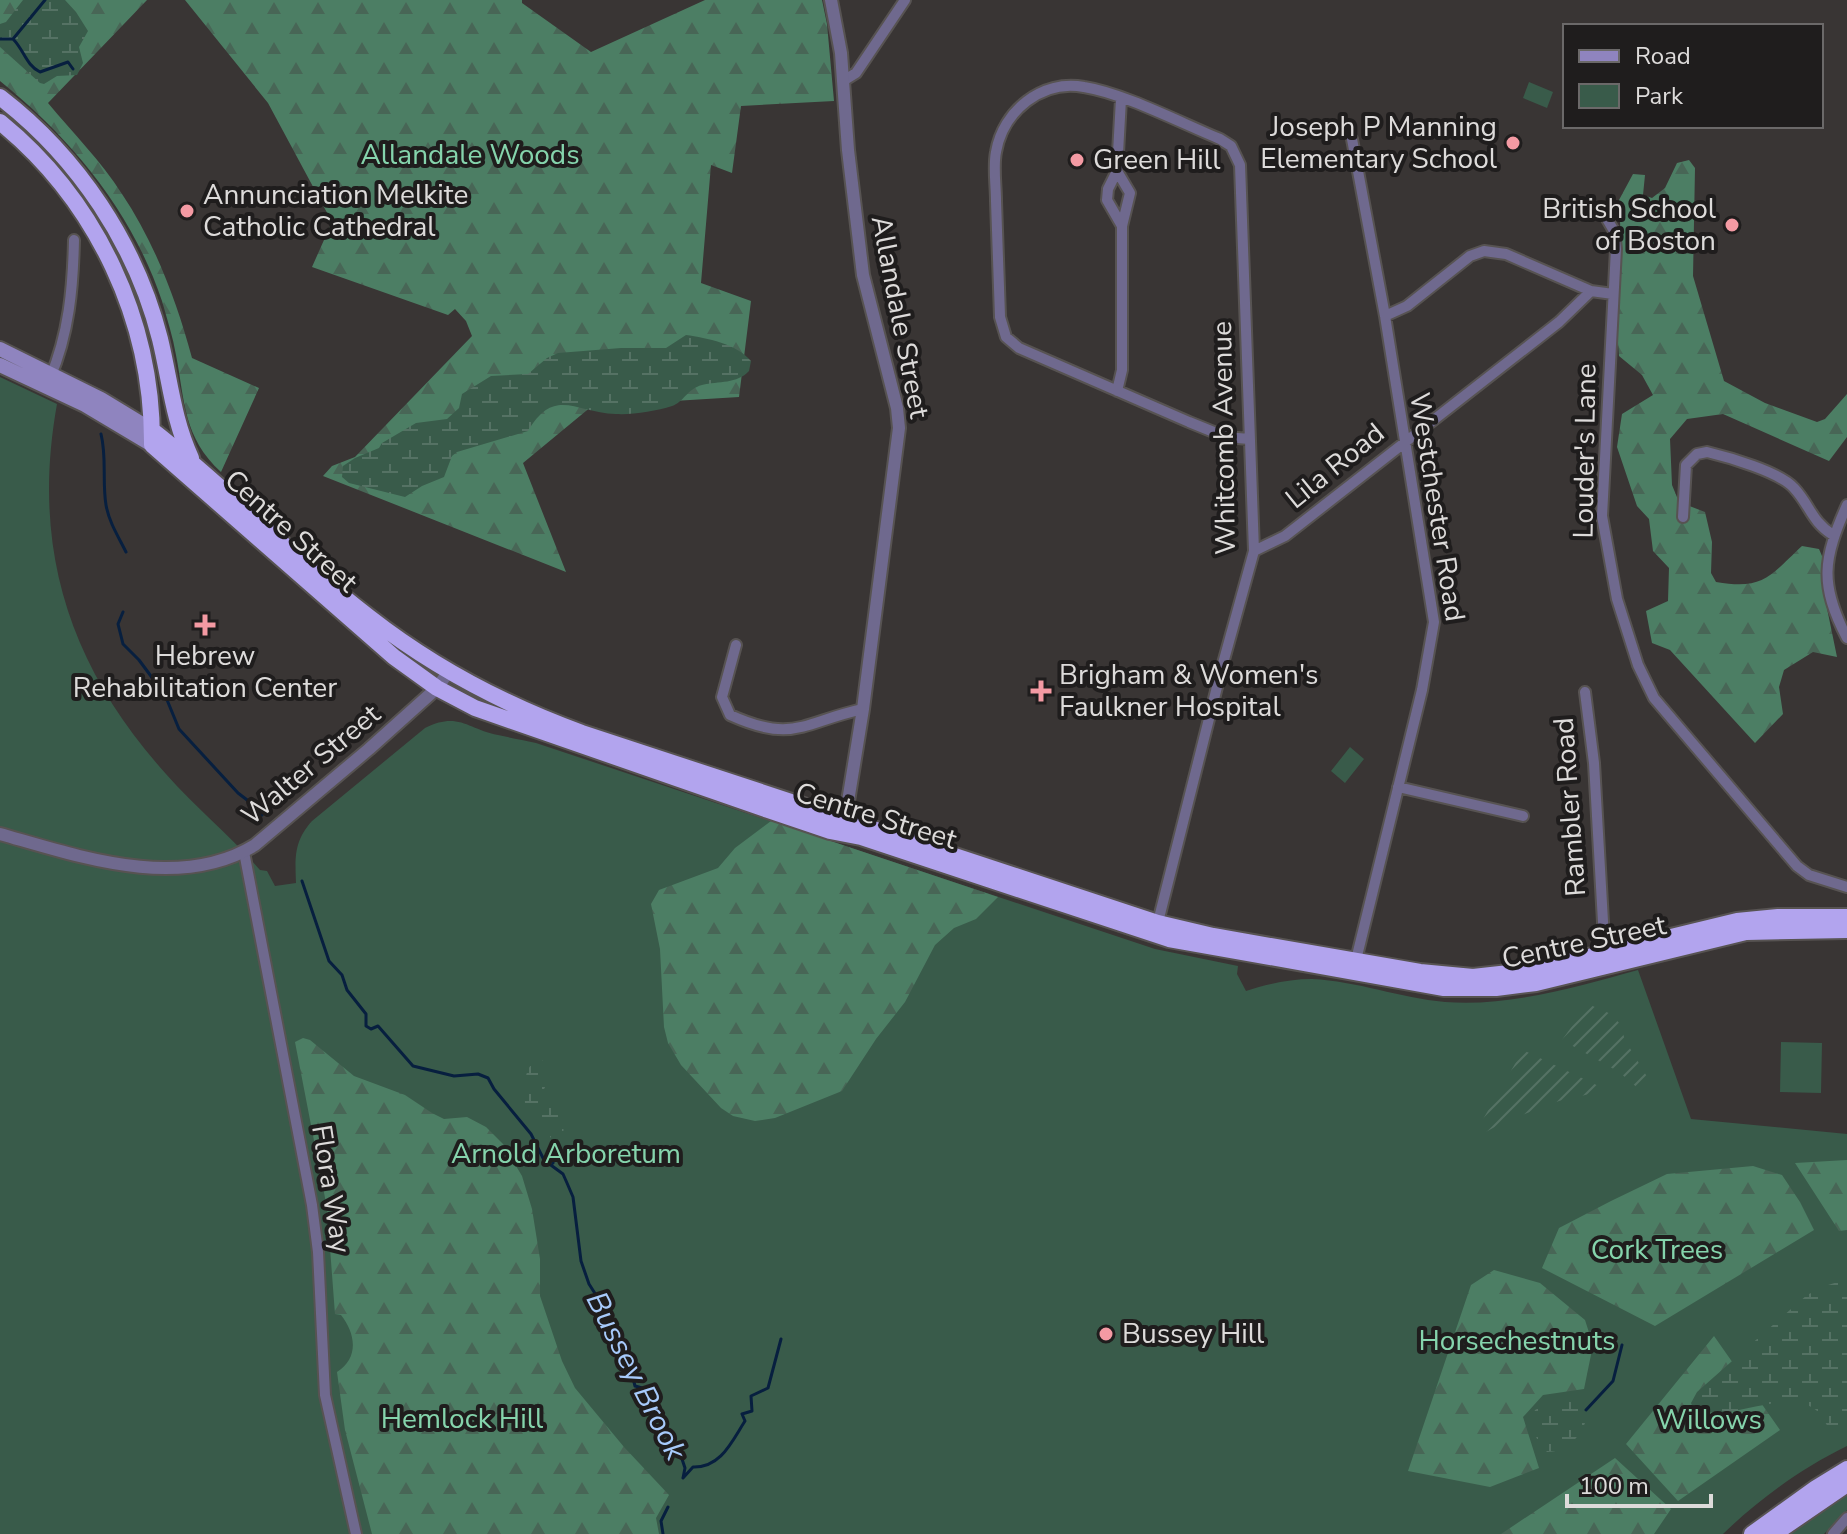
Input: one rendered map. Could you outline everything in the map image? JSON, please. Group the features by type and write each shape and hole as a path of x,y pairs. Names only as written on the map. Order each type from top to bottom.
{"highway":[{"path":"0,97 36,128 65,159 98,201 121,240 153,315 164,353 175,419 193,463"},
{"path":"0,122 56,178 87,219 112,264 141,344 150,394 152,438"},
{"name":"Centre Street","path":"152,438 193,463 362,612 449,671 520,708 844,826 861,837 1156,929 1355,967 1437,975 1488,976 1605,960 1738,933 1780,929 1847,930"},
{"name":"Centre Street","path":"152,438 376,642 437,688 505,720 844,826"},
{"name":"Centre Street","path":"1605,960 1743,920 1847,917"},
{"path":"1752,1534 1847,1469"},
{"path":"1774,1534 1847,1484"}],"main road":[{"name":"Centre Street","path":"0,349 49,380"},
{"name":"Centre Street","path":"0,365 101,399 152,438"}],"street":[{"name":"Allandale Street","path":"831,0 841,53 863,275 897,408 899,428 863,709 844,826"},
{"path":"843,81 856,73 905,0"},
{"name":"Whitcomb Avenue","path":"1117,391 1019,348 1006,337 1000,317 995,154 1007,121 1031,98 1044,89 1058,85 1086,87 1220,139 1231,146 1240,165 1254,551 1215,691 1156,929"},
{"path":"1121,99 1117,171 1108,189 1107,200 1122,226"},
{"name":"Westchester Road","path":"1352,139 1385,316 1434,622 1422,690 1355,967"},
{"path":"1117,171 1130,193 1122,226 1122,370 1117,391 1226,437 1249,439"},
{"name":"Louder's Lane","path":"1603,212 1615,238 1602,516 1615,589 1638,665 1654,698 1797,866 1809,875 1847,887"},
{"path":"49,380 60,353 67,320 74,240"},
{"path":"1385,316 1407,306 1470,256 1484,251 1506,254 1591,291 1613,294"},
{"name":"Lila Road","path":"1254,551 1285,536 1559,322 1591,291"},
{"path":"1683,517 1686,465 1694,456 1707,452 1785,480 1797,492 1817,524 1833,535"},
{"path":"1847,506 1833,535 1828,555 1828,589 1847,638"},
{"path":"736,645 722,697 730,715 767,728 791,731 863,709"},
{"name":"Walter Street","path":"0,834 113,863 159,869 180,868 244,852 369,749 437,688 449,671"},
{"name":"Rambler Road","path":"1585,692 1594,763 1605,960"},
{"path":"1398,787 1523,816"},
{"name":"Flora Way","path":"244,852 312,1205 318,1252 325,1395 356,1534"},
{"path":"1833,1534 1847,1518"}],"green space":[{"path":"0,0 147,0 48,103 105,170 145,232 164,273 192,358 259,388 221,472 192,432 162,301 134,237 117,208 75,153 0,81"},
{"path":"23,0 65,0 76,12 88,31 79,47 83,63 77,75 57,76 44,84 40,83 0,47 0,24 6,22"},
{"name":"Allandale Woods","path":"185,0 522,0 591,52 705,0 822,0 834,101 741,106 732,173 711,165 701,283 751,301 739,397 592,406 523,463 566,572 323,476 332,466 355,457 472,336 466,321 455,309 448,315 312,267 332,222 268,103"},
{"path":"1529,82 1553,92 1547,108 1523,98"},
{"path":"1689,160 1695,168 1693,276 1724,381 1765,403 1817,422 1825,419 1847,394 1847,437 1829,461 1723,414 1687,419 1670,439 1672,485 1679,502 1705,512 1712,542 1711,573 1716,582 1745,584 1764,579 1802,546 1819,549 1822,556 1822,584 1837,657 1813,652 1784,670 1779,687 1783,714 1755,743 1670,650 1652,643 1646,611 1668,601 1669,568 1653,551 1649,519 1637,506 1617,447 1622,414 1653,395 1642,375 1619,356 1614,290 1622,264 1619,200 1633,174 1645,175 1643,195 1652,198 1665,188 1677,163"},
{"path":"686,335 712,340 738,350 751,361 749,371 733,380 697,387 676,404 651,411 602,413 567,405 547,409 528,431 457,452 452,456 444,477 405,497 349,483 342,477 343,466 379,448 382,443 416,423 447,419 459,408 462,394 491,376 528,374 558,353 666,348"},
{"name":"Arnold Arboretum","path":"0,377 57,404 50,457 49,507 54,556 65,602 82,647 104,691 132,733 166,774 260,870 267,871 275,886 296,883 297,850 302,835 312,821 425,728 455,721 536,743 1155,949 1238,966 1237,974 1246,991 1278,982 1312,979 1428,1000 1493,1002 1542,994 1638,970 1691,1119 1847,1134 1847,1446 1782,1485 1723,1534 0,1534"},
{"path":"1350,747 1364,759 1345,783 1331,771"},
{"path":"771,821 998,897 976,919 954,928 935,945 905,1002 842,1091 775,1118 755,1121 733,1116 721,1108 681,1065 668,1043 664,1027 660,949 651,904 659,890 718,868 735,848"},
{"path":"1588,1004 1611,1014 1620,1024 1625,1040 1652,1085 1640,1090 1619,1072 1562,1040"},
{"name":"Hemlock Hill","path":"303,1038 310,1040 354,1076 405,1095 444,1119 467,1117 486,1127 503,1144 522,1176 532,1209 540,1259 540,1296 562,1361 575,1388 669,1495 656,1518 659,1534 372,1534 345,1430 337,1372 349,1360 353,1345 346,1322 341,1315 335,1314 327,1208 295,1042"},
{"path":"1781,1042 1822,1043 1821,1093 1780,1092"},
{"path":"1523,1050 1607,1090 1559,1101 1504,1122 1471,1140"},
{"path":"540,1059 550,1066 552,1074 543,1097 558,1107 563,1116 564,1143 555,1147 525,1103 528,1071"},
{"path":"1847,1160 1847,1230 1839,1231 1795,1163"},
{"name":"Cork Trees","path":"1753,1166 1782,1175 1814,1230 1655,1326 1542,1268 1559,1228 1611,1201 1667,1174"},
{"name":"Horsechestnuts","path":"1494,1270 1540,1283 1585,1320 1593,1345 1584,1389 1543,1395 1523,1417 1539,1468 1490,1487 1408,1471 1471,1285"},
{"path":"1847,1279 1847,1428 1833,1436 1816,1410 1789,1402 1723,1412 1693,1408 1691,1403 1697,1392 1807,1295"},
{"name":"Willows","path":"1714,1336 1780,1430 1678,1501 1626,1444"},
{"path":"1557,1399 1582,1404 1587,1418 1572,1442 1561,1449 1547,1452 1534,1432 1532,1421 1535,1410"},
{"path":"1615,1458 1671,1509 1654,1534 1501,1534"},
{"path":"1847,1494 1847,1510 1824,1534 1786,1534"}],"waterway":[{"name":"Bussey Brook","path":"13,39 45,0"},
{"name":"Bussey Brook","path":"0,39 12,39"},
{"path":"13,39 31,65 40,72 68,62 73,69"},
{"name":"Bussey Brook","path":"101,434 106,505 126,552"},
{"name":"Bussey Brook","path":"123,612 118,624 123,644 165,695 179,729 262,815"},
{"name":"Bussey Brook","path":"302,881 329,961 342,975 347,990 366,1014 366,1026 371,1029 378,1026 413,1066 454,1076 478,1074 488,1078 531,1134 544,1160 563,1174 573,1197 581,1261 589,1284 622,1336 635,1386 646,1389 682,1459 685,1468 683,1478"},
{"path":"553,1163 555,1147"},
{"path":"683,1478 693,1467 711,1463 730,1445 745,1421 742,1414 752,1411 751,1396 768,1388 781,1339"},
{"path":"1586,1410 1613,1381 1622,1345"},
{"name":"Bussey Brook","path":"663,1534 661,1521 668,1507"}],"place":[{"name":"Joseph P Manning Elementary School","path":"1513,143"},
{"name":"Green Hill","path":"1077,160"},
{"name":"Annunciation Melkite Catholic Cathedral","path":"187,211"},
{"name":"British School of Boston","path":"1732,225"},
{"name":"Hebrew Rehabilitation Center","path":"205,625"},
{"name":"Brigham & Women's Faulkner Hospital","path":"1041,691"},
{"name":"Bussey Hill","path":"1106,1334"}]}
